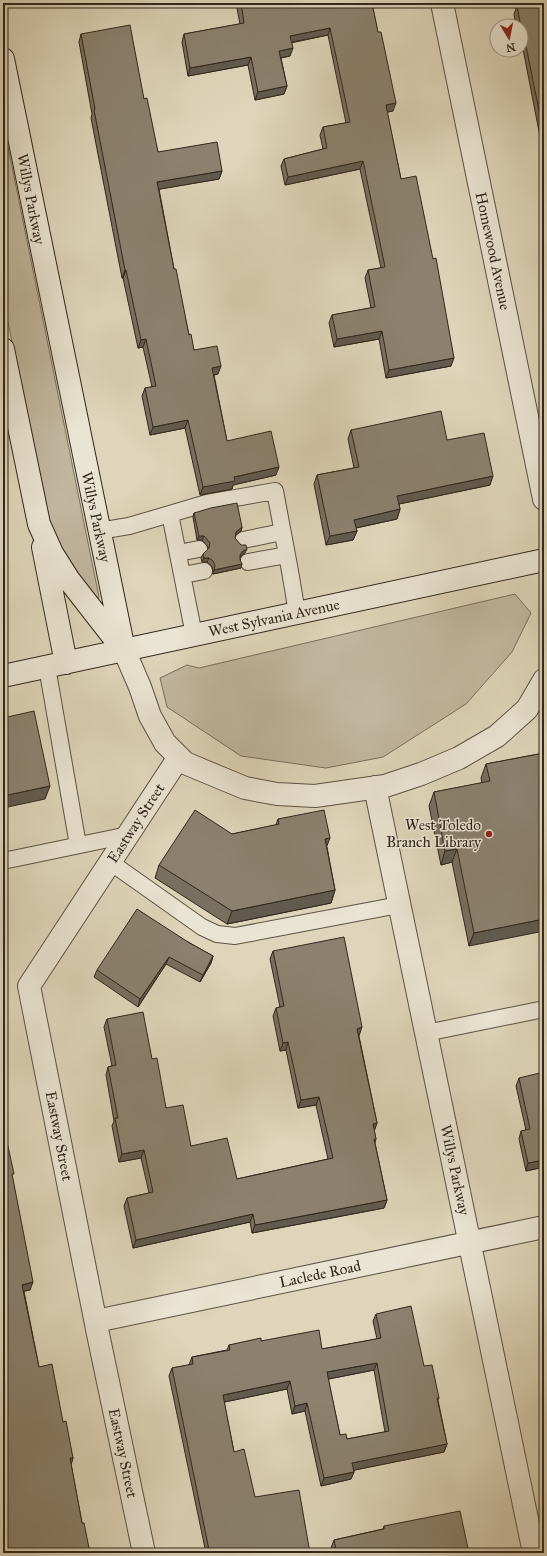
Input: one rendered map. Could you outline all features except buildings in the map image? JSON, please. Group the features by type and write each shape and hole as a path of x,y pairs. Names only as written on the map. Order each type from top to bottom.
{"street":[{"name":"Homewood Avenue","path":"442,3 544,499"},
{"name":"Willys Parkway","path":"3,59 98,531 124,650"},
{"path":"3,349 39,524 56,665"},
{"path":"39,524 52,553 69,580 124,650 140,687 150,716 165,743 185,763 245,788 277,794 315,796 385,786 420,774 459,758 497,736 527,709 544,680"},
{"name":"West Sylvania Avenue","path":"3,676 544,562"},
{"name":"Eastway Street","path":"144,1553 29,986 179,757"},
{"name":"Willys Parkway","path":"375,787 534,1553"},
{"name":"Laclede Road","path":"96,1321 544,1227"}],"lane":[{"path":"98,531 129,526 207,504 275,491 297,613"},
{"path":"170,514 194,635"},
{"path":"243,540 282,532"},
{"path":"178,553 199,549"},
{"path":"248,562 287,556"},
{"path":"183,575 204,571"},
{"path":"56,665 78,845"},
{"path":"3,861 128,835"},
{"path":"110,862 202,927 217,934 235,936 400,904"},
{"path":"426,1033 544,1009"}],"shaded area":[{"path":"3,122 99,597 96,601 91,597 58,543 51,527 3,299"},
{"path":"515,594 531,613 512,652 466,704 383,757 326,768 241,756 167,707 160,678 187,665 199,668"}],"place":[{"name":"West Toledo Branch Library","path":"489,834"}]}
